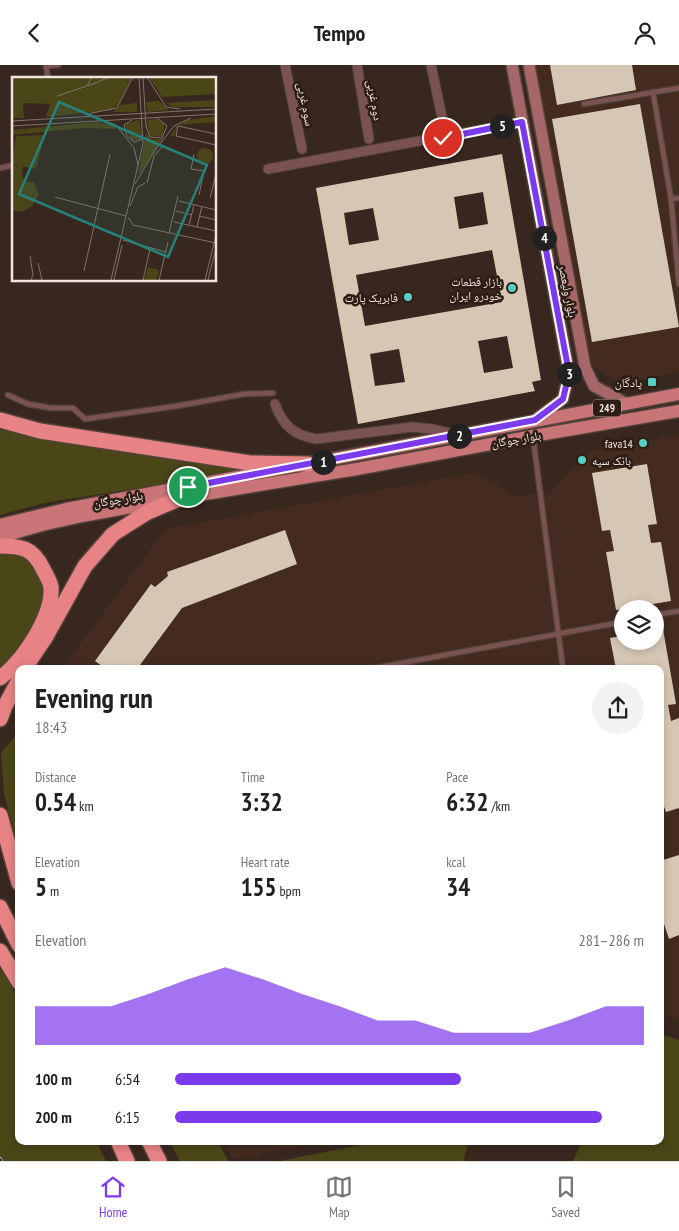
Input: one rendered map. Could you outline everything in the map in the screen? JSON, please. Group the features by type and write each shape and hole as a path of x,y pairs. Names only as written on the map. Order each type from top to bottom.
{"highway":[{"path":"0,420 40,431 250,463 308,464"},
{"path":"27,665 45,638 84,566 113,534 148,512 181,498"},
{"path":"0,545 22,547 33,553 51,585 50,604 29,647 0,678"},
{"path":"0,719 15,688"},
{"path":"0,815 15,869"},
{"path":"0,848 15,879"},
{"path":"0,907 15,937"},
{"path":"0,951 15,975"},
{"path":"120,1145 127,1161"},
{"path":"150,1145 159,1161"}],"main road":[{"name":"بلوار ولیعصر","path":"512,65 569,373 563,399 535,420"},
{"name":"بلوار ولیعصر","path":"529,65 584,367 594,386 627,404"},
{"path":"558,312 566,316 574,306"},
{"name":"بلوار چوگان","path":"0,525 66,509 535,420 679,395"},
{"name":"بلوار چوگان","path":"0,537 42,525 181,498 357,469 679,411"}],"street":[{"name":"سوم غربی","path":"285,65 302,149"},
{"name":"دوم غربی","path":"356,65 370,139"},
{"path":"431,65 443,122"},
{"path":"268,169 522,122"},
{"path":"275,404 278,413 289,428 301,436 316,439 412,427 460,435"}],"lane":[{"path":"48,77 46,66 58,65"},
{"path":"584,104 679,88"},
{"path":"653,92 671,199 679,284"},
{"path":"671,199 679,198"},
{"path":"8,395 28,404 73,408 85,419 244,395 273,393"},
{"path":"533,436 562,665"},
{"path":"664,614 679,611"},
{"path":"391,665 614,624"}],"shaded area":[{"path":"535,65 679,65 679,372 617,384 590,363"},
{"path":"0,428 55,442 192,460 244,471 44,503 0,515"},
{"path":"679,435 679,1021 664,1015 664,665 65,665 165,529 473,473 517,496 550,492 590,451"},
{"path":"0,551 20,554 36,569 45,591 43,609 28,633 0,670"},
{"path":"15,737 15,836 4,793 1,753"},
{"path":"0,968 15,992 15,1145 98,1145 106,1161 0,1161"},
{"path":"664,1035 679,1040 679,1161 573,1161 580,1146 664,1145"},
{"path":"171,1145 220,1145 228,1161 180,1161"},
{"path":"226,1145 305,1145 233,1159"},
{"path":"361,1145 468,1145 464,1158 465,1161 279,1161"}],"building":[{"path":"550,65 632,65 636,90 557,105"},
{"path":"640,104 679,327 592,342 552,119"},
{"name":"بازار قطعات خودرو ایران","path":"502,154 541,380 532,382 535,391 358,424 316,188","holes":["483,192 488,224 459,229 454,197","373,208 379,240 349,245 344,213","492,250 502,302 365,326 356,275","507,336 513,368 484,373 478,341","399,349 405,382 375,386 370,354"]},
{"path":"647,464 657,524 648,525 651,543 661,542 671,601 614,600 606,552 614,551 610,530 602,531 592,473"},
{"path":"285,530 297,564 182,608 140,665 100,665 95,661 151,584 155,587 168,576 167,572"},
{"path":"664,635 676,704 668,705 671,721 679,718 679,808 666,812 664,807 664,665 615,665 610,638 614,637 614,650 664,650"},
{"path":"679,855 679,935 669,939 664,924 664,860"}],"place":[{"name":"بازار قطعات خودرو ایران","path":"512,288"},
{"name":"فابریک پارت","path":"408,297"},
{"name":"پادگان","path":"652,382"},
{"name":"fava14","path":"643,443"},
{"name":"بانک سپه","path":"582,460"}],"route":[{"path":"188,487 535,420 563,399 569,373 522,122 443,138"}]}
